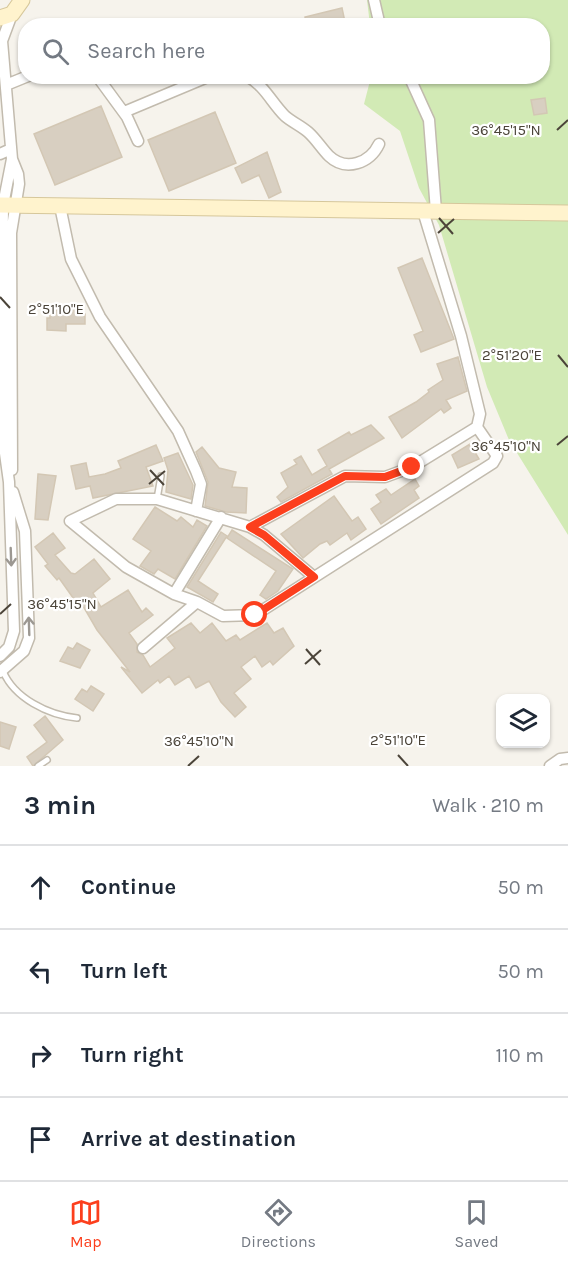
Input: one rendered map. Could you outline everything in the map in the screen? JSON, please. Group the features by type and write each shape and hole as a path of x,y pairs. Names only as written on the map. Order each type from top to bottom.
{"main road":[{"path":"6,16 22,0"},
{"path":"6,205 568,213"}],"street":[{"path":"374,0 378,18"},
{"path":"1,671 27,647 29,638 24,531 12,481 6,205 12,154 1,39 6,16"},
{"path":"6,85 18,80"},
{"path":"103,84 124,112 138,141"},
{"path":"124,112 191,84"},
{"path":"258,84 264,88 284,115 308,132 334,160 351,165 362,162 372,155 379,144"},
{"path":"250,527 345,476 385,477 412,467 477,427 480,414 430,211 429,120 413,84"},
{"path":"0,154 12,154"},
{"path":"60,206 71,259 100,317 178,431 187,451 201,484 196,511"},
{"path":"0,656 9,648 14,632 9,482 3,463 8,339"},
{"path":"314,577 272,541 250,527 156,498 116,499 70,521 126,567 174,594 197,602 222,616 255,615 493,463 497,456 477,427"},
{"path":"174,594 221,518"},
{"path":"143,648 197,602"},
{"path":"550,766 560,759 568,758"}],"lane":[{"path":"156,498 161,476"},
{"path":"1,671 22,697 56,714 77,718"},
{"path":"38,766 47,760"}],"green space":[{"path":"367,0 568,0 568,535 509,440 487,387 439,225 419,188 400,131 364,104 369,84 550,84 550,18 369,18"}],"building":[{"path":"342,8 344,18 305,18"},
{"path":"545,98 547,113 534,115 531,100"},
{"path":"101,106 122,157 55,185 34,134"},
{"path":"215,112 236,163 169,191 148,140"},
{"path":"267,152 281,192 269,198 259,175 242,183 235,168"},
{"path":"422,258 454,339 421,352 414,335 423,331 398,268"},
{"path":"56,306 81,307 80,314 85,314 85,324 66,324 66,331 47,330 50,309 56,310"},
{"path":"458,357 467,391 446,400 451,408 444,413 441,409 402,438 389,417 416,402 443,380 437,364"},
{"path":"371,425 384,438 329,469 332,474 281,502 277,497 288,487 281,473 297,464 294,460 301,456 312,475 327,466 318,450 349,432 351,435"},
{"path":"470,444 479,459 458,468 452,455"},
{"path":"156,445 163,461 146,467 153,486 93,498 90,486 76,489 71,466 86,463 89,477 105,474 121,468 118,461"},
{"path":"202,447 219,468 236,472 232,487 247,488 246,513 226,512 205,506 208,482 196,452"},
{"path":"178,453 193,485 191,499 166,492 168,470 164,458"},
{"path":"38,474 56,476 48,520 35,519"},
{"path":"415,479 419,486 414,490 419,498 381,524 371,509 381,502 376,495 386,489 391,495"},
{"path":"334,496 352,521 358,517 366,529 351,540 347,533 330,545 327,541 320,544 303,558 281,534"},
{"path":"155,507 177,521 181,517 193,527 197,520 207,526 175,579 158,569 154,574 140,566 151,551 133,539"},
{"path":"232,530 293,569 278,591 266,599 260,595 276,571 227,538"},
{"path":"221,532 227,536 198,581 218,594 213,602 187,587"},
{"path":"53,533 65,548 55,555 71,573 75,574 94,559 110,579 93,593 101,607 128,590 142,612 146,608 153,615 129,633 137,644 137,652 143,655 150,667 175,648 167,638 191,623 200,633 212,623 226,641 236,635 240,640 267,623 274,633 283,628 294,646 273,665 270,661 262,667 255,656 241,667 251,679 234,693 246,707 235,717 221,702 209,681 196,688 189,676 175,685 169,676 160,683 158,680 142,693 121,667 130,672 97,630 79,599 76,602 59,578 57,580 45,566 48,564 35,547"},
{"path":"77,643 90,650 80,668 60,661 68,647 73,649"},
{"path":"91,686 104,694 93,711 75,699 82,689 87,692"},
{"path":"45,716 63,740 33,766 27,757 47,742 34,725"},
{"path":"0,722 16,727 9,749 0,746"}],"route":[{"path":"255,615 314,577 264,535 250,527 345,476 385,477 412,467"}]}
